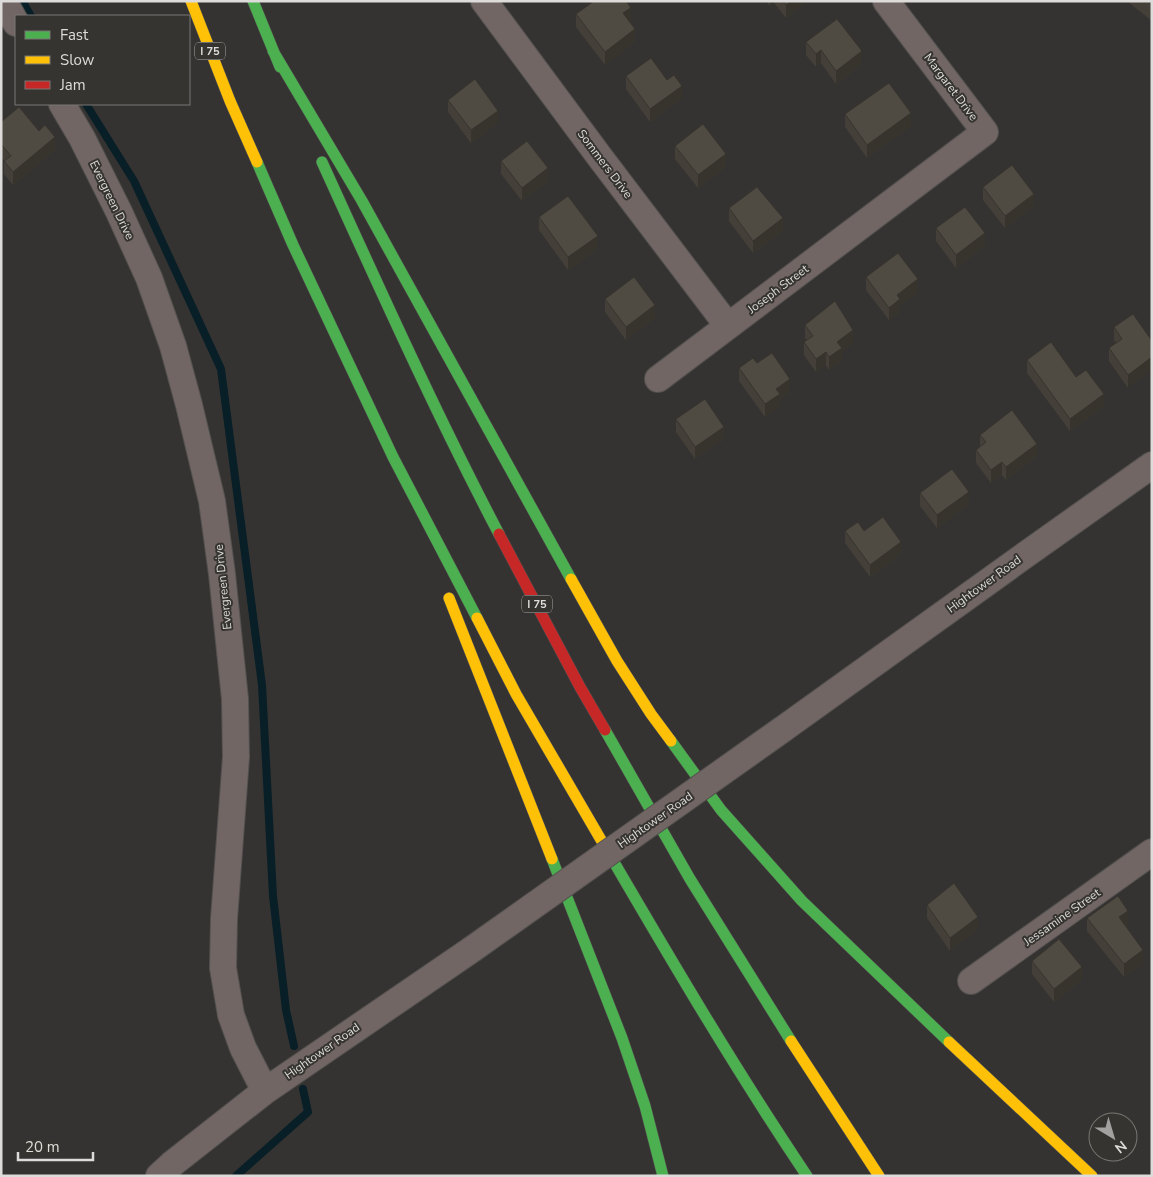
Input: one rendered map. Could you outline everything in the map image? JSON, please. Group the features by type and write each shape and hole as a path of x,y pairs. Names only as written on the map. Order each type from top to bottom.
{"highway":[{"name":"I 75","path":"190,1 230,101 293,245 392,457 516,694 683,980 764,1112 807,1176"},
{"path":"253,1 309,132"},
{"path":"273,51 362,201 617,661 651,714 722,810 802,901 1092,1176"},
{"name":"I 75","path":"316,150 401,336 470,478 580,687 690,879 807,1066 879,1176"},
{"path":"392,457 433,558"},
{"path":"444,586 628,1054 650,1124 663,1176"}],"street":[{"path":"4,1 15,21"},
{"name":"Sommers Drive","path":"484,1 728,326"},
{"name":"Margaret Drive","path":"886,1 985,132 897,199"},
{"name":"Evergreen Drive","path":"63,105 82,138 119,212 149,278 173,346 212,502 222,574 235,709 236,756 224,919 223,968 231,1015 243,1048 265,1091"},
{"name":"Joseph Street","path":"658,379 897,199"},
{"name":"Hightower Road","path":"159,1176 265,1091 471,950 1152,465"},
{"name":"Jessamine Street","path":"971,981 1152,852"}],"building":[{"path":"594,1 626,1 631,8 623,13 635,29 605,52 576,14"},
{"path":"783,1 791,1 786,5"},
{"path":"837,19 862,51 836,71 821,50 816,54 806,42"},
{"path":"651,58 667,80 674,75 682,86 650,109 626,76"},
{"path":"475,79 498,111 471,130 448,100"},
{"path":"889,83 911,113 867,145 845,114"},
{"path":"19,107 39,131 45,125 55,137 13,172 4,161 11,156 1,144 1,122"},
{"path":"703,124 726,154 698,175 675,146"},
{"path":"527,141 548,168 522,188 501,161"},
{"path":"1012,165 1034,194 1005,216 983,187"},
{"path":"757,187 783,218 753,241 729,208"},
{"path":"568,196 598,236 568,257 539,217"},
{"path":"965,207 985,233 956,255 936,228"},
{"path":"898,253 918,279 897,295 900,299 889,308 866,277"},
{"path":"634,277 655,305 626,327 605,299"},
{"path":"835,301 853,330 837,342 842,348 829,357 826,352 816,359 804,342 813,336 805,325"},
{"path":"1133,314 1152,341 1152,357 1128,375 1109,348 1122,339 1114,327"},
{"path":"1051,342 1076,377 1086,370 1104,394 1070,419 1027,360"},
{"path":"772,353 790,379 776,389 780,394 765,404 739,368 753,358 757,363"},
{"path":"705,399 724,427 695,447 676,419"},
{"path":"1012,410 1037,444 1006,467 1002,462 991,470 976,450 986,442 980,435"},
{"path":"952,469 969,492 937,515 920,493"},
{"path":"883,517 901,542 870,565 845,531 858,522 864,531"},
{"path":"954,883 978,917 950,938 927,905"},
{"path":"1118,896 1128,911 1119,917 1143,950 1124,964 1087,918"},
{"path":"1059,939 1082,967 1054,989 1032,961"}],"waterway":[{"path":"23,1 30,15"},
{"path":"87,105 134,181 221,369 262,685 273,896 286,1010 294,1046"},
{"path":"236,1176 308,1112 303,1089"}],"traffic: fast":[{"path":"253,1 280,67"},
{"path":"273,51 362,201 571,579"},
{"path":"257,162 293,245 393,457 477,618"},
{"path":"322,162 430,396 499,534"},
{"path":"605,730 690,879 791,1041"},
{"path":"671,741 721,810 802,901 949,1042"},
{"path":"611,857 731,1058 807,1176"},
{"path":"552,859 622,1038 645,1106 663,1176"}],"traffic: slow":[{"path":"191,1 230,101 257,162"},
{"path":"571,579 617,661 671,741"},
{"path":"449,598 552,859"},
{"path":"477,618 516,694 611,857"},
{"path":"791,1041 879,1176"},
{"path":"949,1042 1092,1176"}],"traffic: jam":[{"path":"499,534 580,687 605,730"}]}
